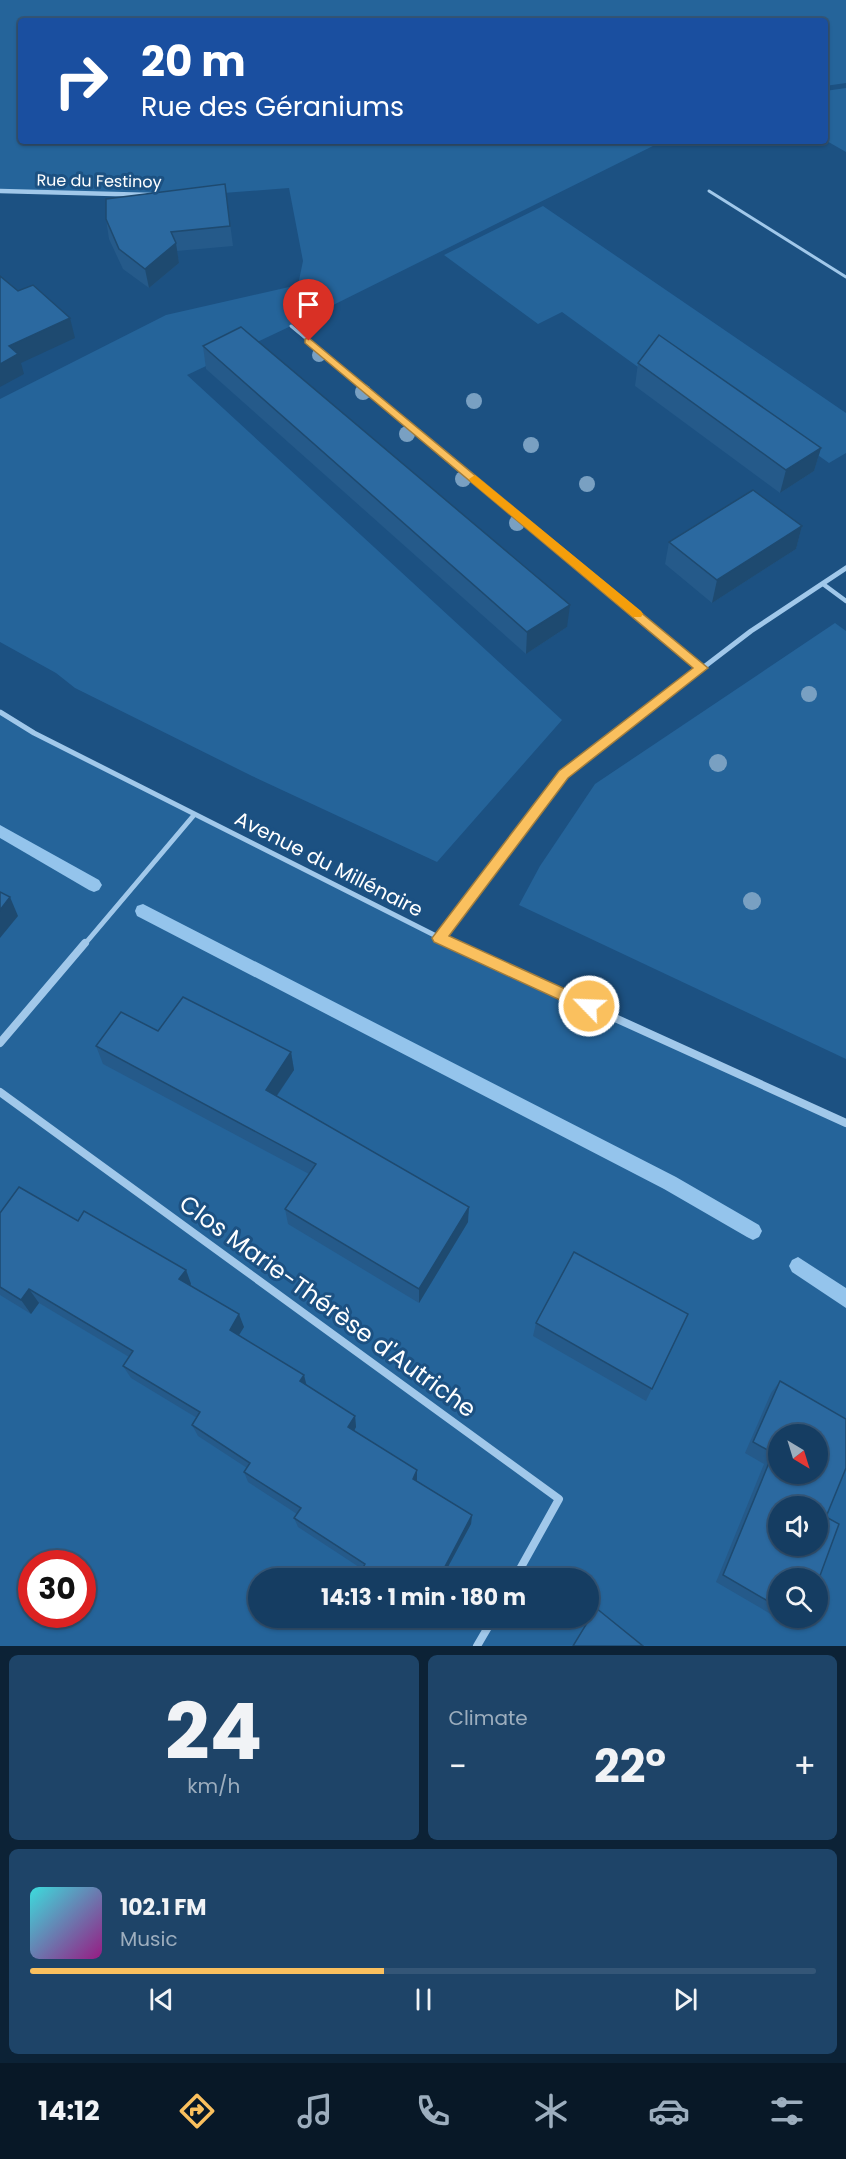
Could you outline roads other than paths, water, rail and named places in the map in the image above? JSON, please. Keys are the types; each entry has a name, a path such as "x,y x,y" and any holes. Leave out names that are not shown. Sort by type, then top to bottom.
{"street":[{"name":"Rue du Festinoy","path":"0,191 162,195"},
{"path":"439,938 564,774 751,631 846,568"},
{"name":"Avenue du Millénaire","path":"0,712 34,733 439,938 846,1123"},
{"path":"0,1043 194,815"},
{"name":"Clos Marie-Thérèse d'Autriche","path":"0,1092 560,1499 521,1568"},
{"path":"477,1646 488,1628"}],"lane":[{"path":"709,191 846,277"},
{"path":"291,326 702,668"},
{"path":"823,584 846,601"}],"waterway":[{"path":"0,831 94,885"},
{"path":"143,911 670,1183 753,1231"},
{"path":"798,1266 846,1299"}]}
